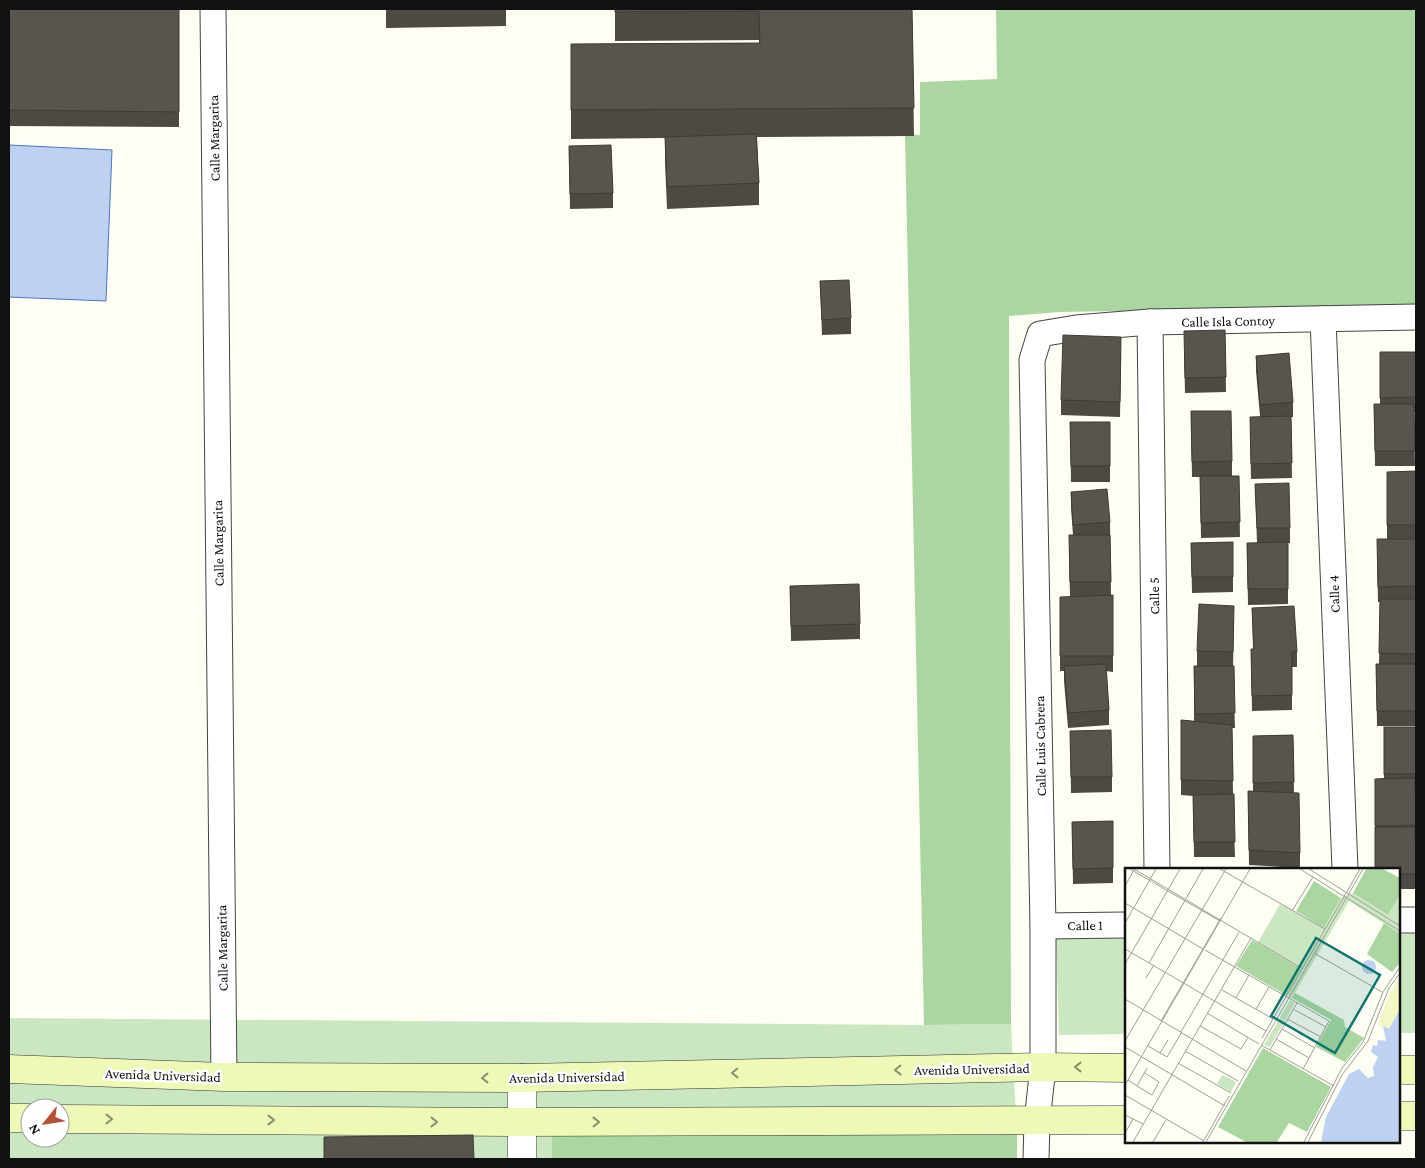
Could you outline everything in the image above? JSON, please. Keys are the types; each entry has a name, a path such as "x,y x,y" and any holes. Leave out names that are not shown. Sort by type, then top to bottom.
{"main road":[{"name":"Avenida Universidad","path":"9,1069 224,1077 522,1078 1043,1067 1125,1068"},
{"path":"1400,1070 1416,1070"},
{"path":"1400,1116 1416,1116"},
{"path":"70,1119 522,1122 1037,1122 1125,1120"}],"street":[{"name":"Calle Margarita","path":"213,9 224,1077"},
{"name":"Calle Isla Contoy","path":"1040,334 1076,328 1150,322 1416,317"},
{"name":"Calle 4","path":"1323,319 1345,868"},
{"name":"Calle 5","path":"1150,322 1157,868"},
{"name":"Calle Luis Cabrera","path":"1036,1159 1037,1122 1043,1067 1043,926 1032,360 1040,334"},
{"path":"1400,920 1416,920"},
{"name":"Calle 1","path":"1043,926 1125,925"},
{"path":"522,1078 522,1159"}],"green space":[{"path":"996,9 1416,9 1416,306 1059,312 1009,316 1011,1024 924,1025 905,135 920,135 920,82 997,79"},
{"path":"1416,933 1416,1033 1400,1033 1400,934"},
{"path":"1125,937 1125,1034 1059,1035 1056,938"},
{"path":"9,1018 924,1025 1011,1024 1017,1132 552,1129 552,1159 9,1159"},
{"path":"552,1129 1017,1132 1017,1159 552,1159"}],"water":[{"path":"9,145 112,150 106,301 9,297"}],"building":[{"path":"9,9 179,9 179,112 9,110"},
{"path":"615,9 912,9 914,108 571,110 571,44 760,43 759,11 615,12"},
{"path":"756,134 759,183 667,187 665,137"},
{"path":"611,145 613,193 570,194 569,146"},
{"path":"849,280 851,318 822,320 820,281"},
{"path":"1225,330 1226,377 1185,378 1184,331"},
{"path":"1063,335 1121,337 1120,402 1061,400"},
{"path":"1380,352 1416,352 1416,397 1380,398"},
{"path":"1289,353 1293,402 1260,405 1256,356"},
{"path":"1374,404 1414,404 1415,451 1375,451"},
{"path":"1191,411 1231,411 1232,461 1192,462"},
{"path":"1291,416 1292,463 1251,464 1250,417"},
{"path":"1070,422 1110,422 1110,466 1071,466"},
{"path":"1416,471 1416,525 1387,525 1387,472"},
{"path":"1200,476 1239,476 1240,522 1201,523"},
{"path":"1289,483 1290,528 1257,528 1255,484"},
{"path":"1107,489 1110,522 1073,525 1071,492"},
{"path":"1069,535 1110,535 1111,582 1070,582"},
{"path":"1377,539 1416,539 1416,586 1378,587"},
{"path":"1233,542 1233,577 1192,577 1191,543"},
{"path":"1288,542 1288,589 1248,589 1247,543"},
{"path":"859,584 860,624 791,626 790,586"},
{"path":"1113,595 1113,656 1060,656 1060,597"},
{"path":"1380,599 1416,599 1416,654 1379,653"},
{"path":"1199,604 1234,606 1233,652 1197,651"},
{"path":"1294,606 1297,652 1292,652 1292,695 1252,696 1251,649 1254,649 1252,608"},
{"path":"1106,664 1109,710 1068,713 1064,666"},
{"path":"1376,664 1416,664 1416,711 1377,711"},
{"path":"1194,666 1234,666 1235,713 1195,714"},
{"path":"1181,720 1232,725 1233,781 1181,780"},
{"path":"1384,727 1416,727 1416,774 1384,774"},
{"path":"1111,730 1112,777 1071,777 1070,731"},
{"path":"1293,735 1294,782 1253,783 1253,736"},
{"path":"1415,778 1416,825 1375,826 1375,779"},
{"path":"1248,791 1299,793 1300,853 1249,850"},
{"path":"1234,794 1235,842 1194,842 1193,795"},
{"path":"1113,821 1113,868 1073,869 1072,822"},
{"path":"1375,827 1415,827 1416,874 1400,874 1400,868 1375,868"},
{"path":"473,1135 474,1159 324,1159 324,1137"}]}
